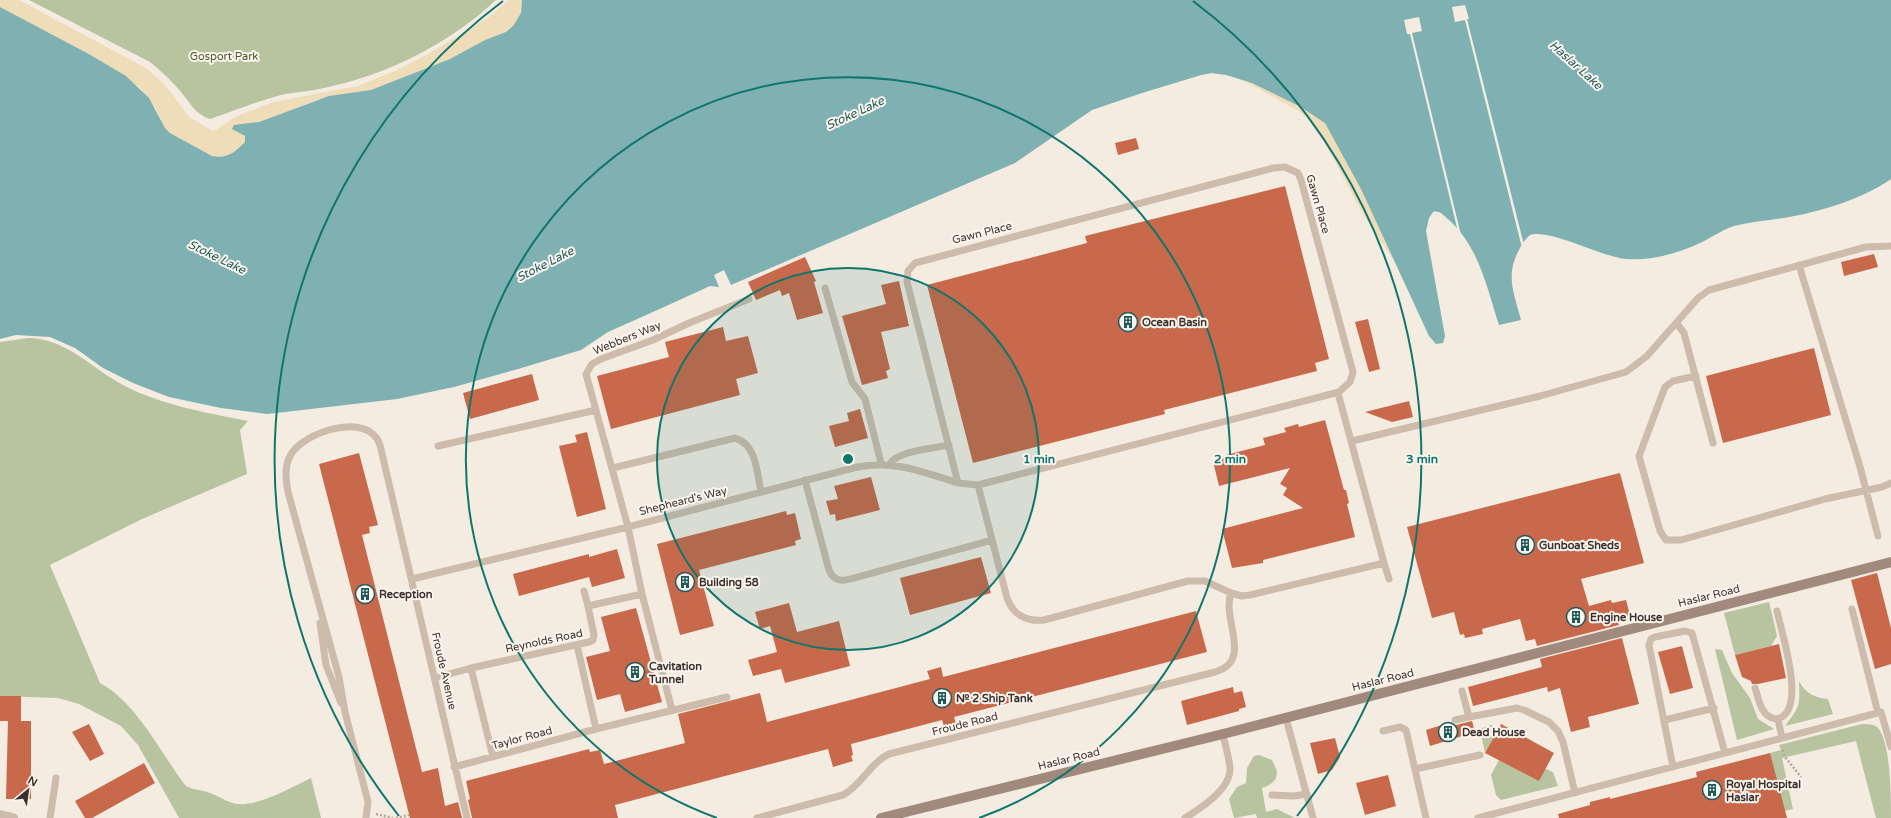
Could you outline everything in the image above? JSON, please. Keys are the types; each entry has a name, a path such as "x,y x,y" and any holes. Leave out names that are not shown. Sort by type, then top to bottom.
{"street":[{"name":"Haslar Road","path":"881,818 1223,734 1891,562"},
{"path":"0,815 13,818"}],"lane":[{"name":"Gawn Place","path":"1278,168 1290,169 1298,173 1300,177 1353,370 1352,380 1346,388 1338,393 978,485 958,483 907,282 908,271 915,263 922,260 1278,168"},
{"path":"1352,441 1540,396 1626,372 1648,356 1698,298 1709,290 1866,247 1891,246"},
{"path":"1799,265 1866,490 1878,536"},
{"path":"825,288 851,380 865,399 881,463"},
{"name":"Webbers Way","path":"672,710 642,594 628,527 613,468 586,374 594,362 653,340 689,323 749,300"},
{"path":"1677,324 1684,333 1713,443"},
{"path":"1696,376 1673,381 1665,387 1639,456 1663,538 1670,541 1680,540 1825,499 1882,487 1891,483"},
{"path":"1338,393 1389,579"},
{"path":"438,446 596,410"},
{"name":"Froude Avenue","path":"367,815 366,796 346,712 326,665 318,603 288,492 286,469 288,458 298,446 315,436 335,429 351,426 362,427 372,432 377,438 412,579 454,767"},
{"path":"613,468 735,438 744,441 751,449 762,492"},
{"path":"890,464 893,459 903,454 949,445"},
{"name":"Shepheard's Way","path":"412,579 628,527 857,467 881,463 890,464 958,483"},
{"path":"805,480 828,570 832,576 840,580 856,578 992,540"},
{"path":"978,485 1010,607 1020,615 1031,620 1044,620 1188,581 1205,581 1231,593 1242,596 1384,562"},
{"path":"584,591 588,606 642,594"},
{"name":"Froude Road","path":"757,818 843,795 854,788 880,760 889,754 1215,672 1228,665 1235,650 1228,608 1231,593"},
{"name":"Reynolds Road","path":"435,678 471,668 589,642 594,638 588,606"},
{"path":"1852,609 1878,713"},
{"path":"1755,688 1764,712 1769,718 1778,719 1783,717 1789,709 1793,686 1777,610"},
{"path":"1673,767 1650,645 1651,639 1655,637 1686,631 1692,633 1714,708 1725,753"},
{"path":"577,645 596,729"},
{"path":"471,668 493,757"},
{"path":"1462,691 1469,717"},
{"name":"Taylor Road","path":"454,767 596,729 727,697"},
{"path":"1455,720 1517,708 1552,724 1560,736 1575,793"},
{"path":"1665,720 1714,708"},
{"path":"1478,818 1882,712 1891,747"},
{"path":"1286,718 1313,818"},
{"path":"1778,719 1782,738"},
{"path":"1383,731 1400,727 1404,728 1426,818"},
{"path":"1185,818 1212,799 1227,778 1230,768 1223,734"},
{"path":"1415,769 1480,755"},
{"path":"454,767 467,818"},
{"path":"50,818 56,778"},
{"path":"1272,795 1294,796 1307,794"}],"path":[{"path":"1782,738 1781,744 1785,757 1801,776"},
{"path":"367,815 395,818 409,815"}],"green space":[{"name":"Gosport Park","path":"29,0 496,0 478,16 438,44 394,66 348,82 319,89 275,96 210,119 197,111 174,84 150,62"},
{"path":"28,338 42,339 55,343 79,356 113,379 139,393 185,408 248,421 240,430 247,474 142,519 50,565 100,683 113,692 137,715 185,785 210,793 232,803 247,804 266,799 311,778 321,818 179,818 138,745 121,726 79,704 58,698 0,696 0,342"},
{"path":"1769,602 1777,636 1771,646 1735,655 1724,613"},
{"path":"1715,649 1722,650 1732,673 1750,698 1758,719 1774,729 1737,740"},
{"path":"1799,681 1807,692 1828,699 1833,714 1785,726 1798,706"},
{"path":"1862,724 1877,727 1882,734 1888,756 1891,818 1876,818 1856,741 1782,758 1793,809 1781,812 1773,783 1770,753 1781,750 1779,745"},
{"path":"1491,725 1495,727 1496,733 1485,753 1480,729"},
{"path":"1259,755 1272,760 1277,771 1273,782 1262,788 1266,812 1277,809 1295,818 1257,818 1256,814 1234,818 1229,799 1237,787 1246,783 1247,768 1254,756"},
{"path":"1499,760 1546,769 1553,772 1558,786 1501,800 1496,795 1491,775"}],"sand":[{"path":"0,0 19,0 146,68 165,85 189,117 211,130 216,130 235,117 273,102 358,86 397,70 428,54 489,17 509,0 522,0 521,13 513,26 506,32 485,40 450,59 371,90 316,100 269,119 251,123 236,132 241,133 245,137 245,142 231,154 218,157 212,156 170,133 165,128 155,107 139,87 87,53 0,7"},
{"path":"1174,55 1320,98 1394,261 1363,214 1324,141 1309,120 1299,111 1241,79 1212,73 1142,93"}],"water":[{"path":"522,0 1891,0 1891,179 1868,193 1829,208 1783,218 1733,226 1702,242 1675,253 1645,259 1626,259 1616,257 1562,239 1539,234 1530,235 1520,248 1512,268 1512,284 1521,320 1499,325 1481,269 1468,243 1444,215 1438,212 1433,212 1429,218 1426,231 1445,336 1443,343 1436,344 1429,336 1361,189 1325,123 1299,106 1252,83 1226,75 1212,73 1142,93 1092,110 1015,163 731,285 724,270 714,275 719,287 710,286 608,332 581,350 454,387 397,399 267,414 221,408 169,397 133,383 103,368 75,348 50,337 16,335 0,339 0,7 87,53 126,76 149,98 165,128 170,133 212,156 218,157 231,154 245,142 245,136 232,129 234,125 259,122 329,96 371,90 450,59 485,40 506,32 513,26 521,13"}],"pier":[{"path":"1465,5 1469,19 1467,19 1524,245 1522,248 1465,20 1455,22 1452,7"},
{"path":"1419,17 1422,31 1412,33 1461,235 1458,232 1410,34 1407,34 1404,20"}],"building":[{"path":"1136,138 1139,149 1118,155 1115,143"},
{"name":"Ocean Basin","path":"1285,186 1329,359 1315,363 1317,371 1164,410 1165,414 973,463 927,285 1087,243 1085,236"},
{"path":"1874,254 1878,267 1844,276 1841,262"},
{"path":"805,257 816,281 814,282 823,313 797,320 789,293 782,296 780,290 756,300 748,282"},
{"path":"899,281 909,326 881,332 890,369 886,371 888,378 862,385 842,316 886,304 881,285"},
{"path":"1368,319 1380,369 1369,372 1355,322"},
{"path":"723,327 726,341 748,336 758,373 736,379 740,395 611,429 597,376 669,357 665,342"},
{"path":"1814,348 1831,415 1723,443 1706,376"},
{"path":"532,374 539,400 470,419 463,393"},
{"path":"1409,401 1413,417 1392,422 1365,412"},
{"path":"860,409 868,438 835,447 829,426 849,421 847,413"},
{"path":"1325,420 1344,490 1346,490 1349,503 1347,504 1355,537 1263,560 1263,563 1232,568 1222,529 1303,508 1283,495 1287,488 1280,484 1290,468 1219,486 1213,461 1227,457 1226,455 1265,445 1263,438 1286,432 1284,428 1298,424 1299,427"},
{"path":"587,432 606,509 577,517 559,446 577,442 575,435"},
{"name":"Reception","path":"359,453 378,525 369,527 370,533 362,535 422,772 438,768 445,806 458,802 462,818 410,818 319,464"},
{"name":"Gunboat Sheds","path":"1620,473 1644,563 1581,579 1589,606 1611,600 1612,603 1626,600 1631,619 1618,622 1619,625 1537,646 1535,639 1526,641 1520,619 1482,629 1483,634 1465,638 1464,634 1460,635 1454,612 1432,618 1407,527"},
{"path":"871,477 880,510 836,521 835,514 830,515 826,501 838,499 834,486"},
{"name":"Building 58","path":"786,511 787,515 795,513 801,539 795,541 796,545 699,570 714,626 680,635 657,544"},
{"path":"617,549 625,578 592,587 589,577 519,596 513,574 589,554 589,557"},
{"path":"981,557 991,593 910,615 900,578"},
{"path":"1877,573 1891,628 1891,664 1875,669 1851,580"},
{"path":"789,603 797,632 839,621 850,666 785,683 781,669 753,676 748,660 777,652 770,626 760,629 755,612"},
{"name":"Cavitation Tunnel","path":"636,608 662,702 625,712 620,694 597,700 586,657 610,651 601,617"},
{"name":"№ 2 Ship Tank","path":"1196,611 1207,652 954,717 957,727 945,730 942,720 851,744 853,755 851,756 853,761 833,767 828,749 615,805 618,818 472,818 466,781 589,749 590,752 600,750 604,764 685,743 678,714 760,693 767,722 930,679 927,671 941,667 943,677"},
{"path":"1622,638 1639,704 1588,717 1590,727 1571,732 1560,688 1548,692 1547,687 1473,706 1468,687 1542,667 1540,659"},
{"path":"1779,644 1786,678 1752,684 1751,681 1742,677 1735,655"},
{"path":"1682,646 1693,688 1670,694 1658,652"},
{"path":"1233,687 1234,693 1242,691 1246,707 1239,709 1239,711 1187,725 1181,701"},
{"path":"0,696 21,696 21,721 31,721 31,799 6,799 8,721 0,721"},
{"name":"Dead House","path":"1472,721 1475,732 1430,746 1426,730 1448,723 1456,725"},
{"path":"89,724 104,754 90,761 72,732"},
{"path":"1501,724 1554,753 1539,781 1485,753"},
{"path":"1335,738 1340,757 1332,770 1318,774 1310,743"},
{"name":"Royal Hospital Haslar","path":"1770,753 1787,818 1559,818 1558,814 1590,805 1590,802 1610,797 1610,799 1697,777 1696,772"},
{"path":"144,763 155,783 92,818 85,818 75,801"},
{"path":"1388,775 1396,806 1365,815 1356,783"}],"place":[{"name":"Ocean Basin","path":"1128,322"},
{"name":"Gunboat Sheds","path":"1525,545"},
{"name":"Building 58","path":"685,582"},
{"name":"Reception","path":"365,594"},
{"name":"Engine House","path":"1576,617"},
{"name":"Cavitation Tunnel","path":"635,672"},
{"name":"№ 2 Ship Tank","path":"942,698"},
{"name":"Dead House","path":"1448,732"},
{"name":"Royal Hospital Haslar","path":"1712,790"}],"water label":[{"name":"Haslar Lake","path":"1576,65"},
{"name":"Stoke Lake","path":"855,113"},
{"name":"Stoke Lake","path":"217,257"},
{"name":"Stoke Lake","path":"545,264"}]}
